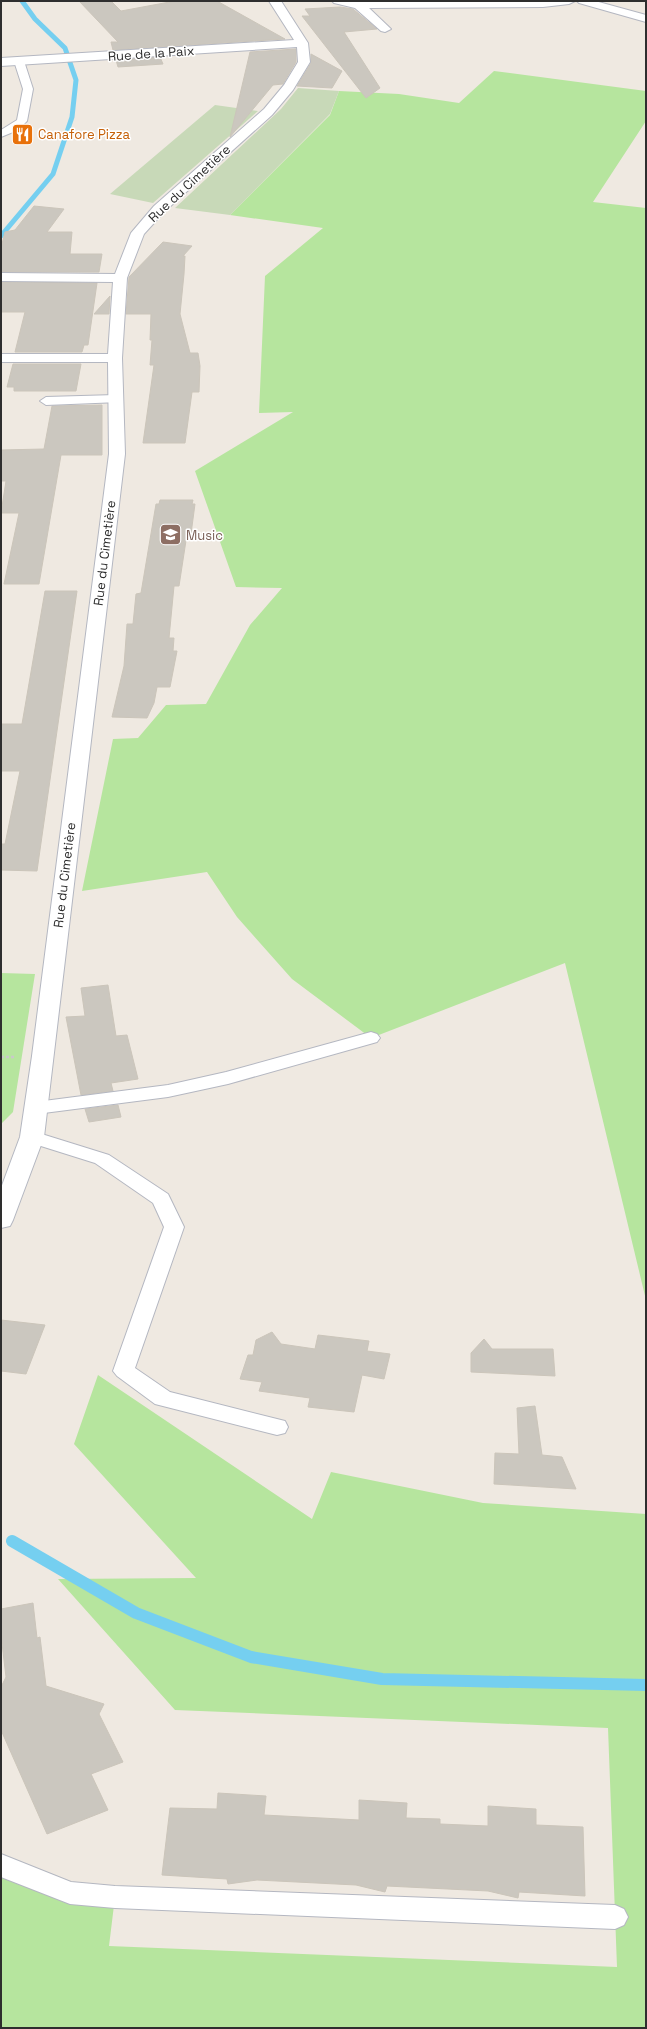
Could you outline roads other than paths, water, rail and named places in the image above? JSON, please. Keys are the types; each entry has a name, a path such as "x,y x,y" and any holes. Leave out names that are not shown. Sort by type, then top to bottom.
{"street":[{"name":"Rue du Cimetière","path":"1,1220 8,1178 32,1137 36,1108 117,454 115,358 120,278 138,233 159,209 268,112 289,87 304,62 302,43 275,1"},
{"path":"338,1 358,5 543,4 569,1"},
{"path":"583,1 646,19"},
{"path":"358,5 385,29"},
{"name":"Rue de la Paix","path":"1,62 302,43"},
{"path":"1,277 120,278"},
{"path":"1,358 115,358"}],"lane":[{"path":"1,134 14,128 22,121 28,88 19,61"},
{"path":"46,401 116,399"},
{"path":"36,1108 168,1091 228,1078 371,1038"},
{"path":"32,1137 102,1159 161,1199 174,1227 124,1371 163,1398 276,1427"},
{"path":"1,1865 70,1893 115,1897 614,1917"}],"waterway":[{"path":"1,236 53,174 72,117 76,80 65,48 35,19 22,1"},
{"path":"12,1541 136,1613 251,1657 382,1679 646,1685"}],"place":[{"name":"Canafore Pizza","path":"22,134"},
{"name":"Music","path":"171,535"}]}
